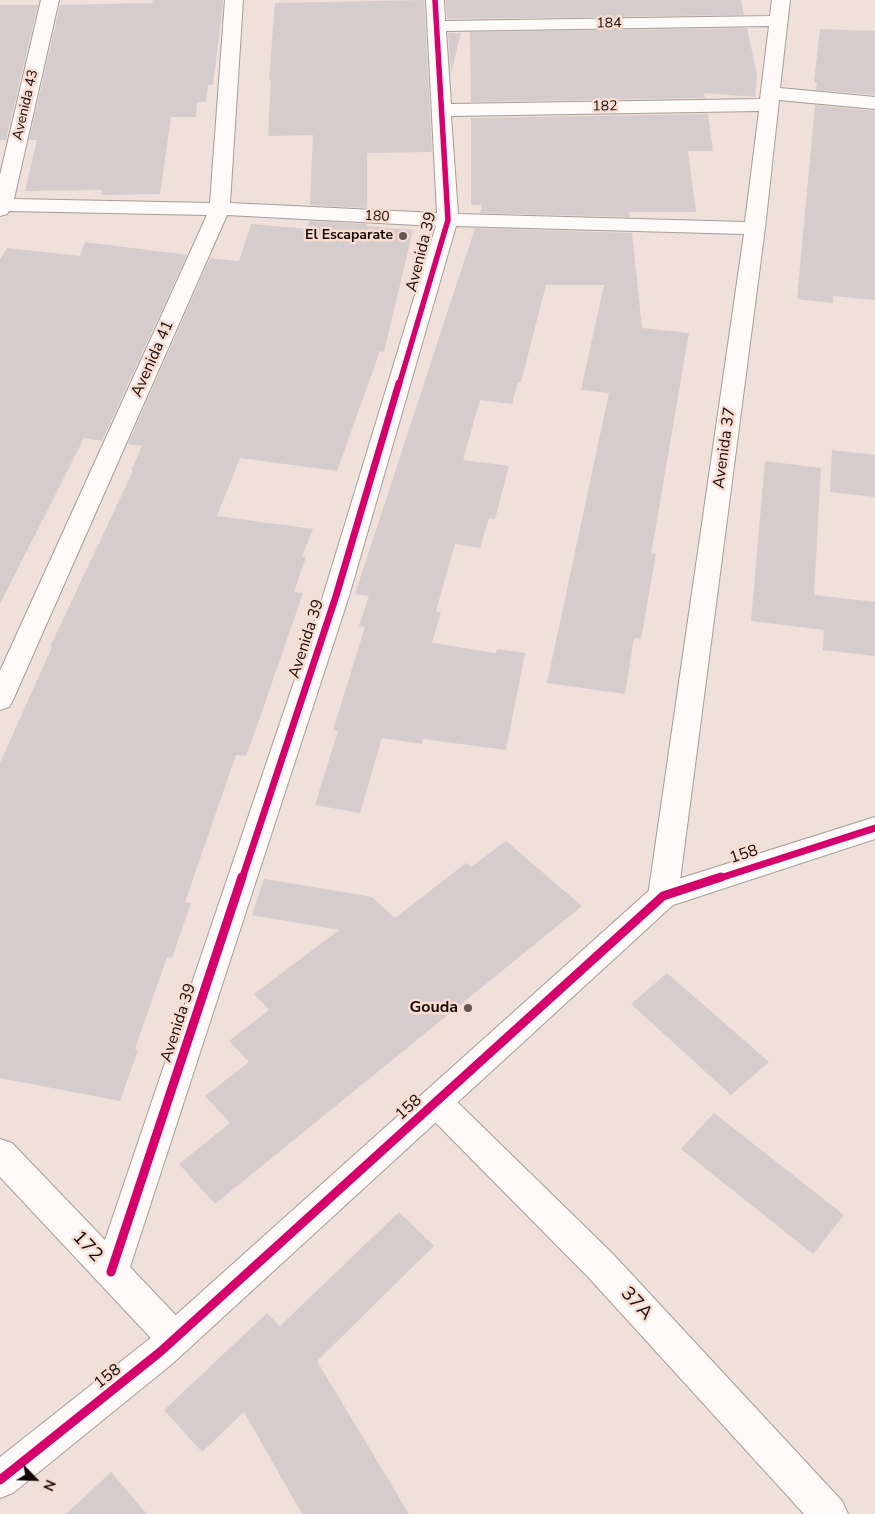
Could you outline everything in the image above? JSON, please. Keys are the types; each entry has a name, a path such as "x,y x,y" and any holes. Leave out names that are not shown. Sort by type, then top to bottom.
{"street":[{"name":"Avenida 43","path":"1,207 50,0"},
{"name":"Avenida 41","path":"0,700 220,209 234,0"},
{"name":"Avenida 39","path":"111,1272 336,596 448,220 436,0"},
{"name":"184","path":"438,26 780,11"},
{"name":"Avenida 37","path":"663,896 755,228 780,11"},
{"name":"182","path":"442,110 769,99 875,103"},
{"name":"180","path":"1,207 220,209 448,220 755,228"},
{"name":"158","path":"0,1480 160,1352 663,896 875,828"},
{"name":"37A","path":"436,1102 602,1266 829,1514"},
{"name":"172","path":"0,1154 174,1338"}],"building":[{"path":"153,0 223,0 213,85 208,85 206,102 197,102 196,117 171,117 160,194 101,195 102,190 25,191 37,140 29,140 60,5 152,3"},
{"path":"424,0 432,152 367,153 367,208 310,205 313,135 268,136 271,80 269,81 275,3"},
{"path":"446,0 741,0 744,15 447,19"},
{"path":"0,5 38,5 6,140 0,140"},
{"path":"747,28 757,75 755,97 704,93 705,98 471,102 470,32"},
{"path":"820,29 875,31 875,95 816,90 817,83 814,82"},
{"path":"448,33 461,33 451,73"},
{"path":"815,105 875,111 875,300 833,296 833,303 797,299"},
{"path":"708,114 713,151 688,151 696,212 629,212 630,217 480,213 482,205 471,205 471,118"},
{"path":"309,221 367,224 367,226 413,230 384,352 380,351 337,471 240,458 217,516 313,529 302,557 306,557 294,592 303,593 258,723 246,756 236,755 185,902 191,903 172,958 167,957 135,1049 138,1050 120,1101 0,1078 0,763 52,647 50,647 133,471 131,471 142,446 128,444 210,258 239,261 251,224 308,229"},
{"path":"475,228 632,233 642,328 689,333 651,554 656,554 641,639 634,638 625,694 547,683 609,393 581,390 604,285 546,285 521,382 518,382 512,404 480,400 463,460 509,466 495,519 489,518 480,548 455,544 436,611 441,612 432,643 496,653 497,649 525,653 506,750 423,739 422,744 382,738 360,813 315,805 338,731 333,730 365,627 359,626 369,596 355,594"},
{"path":"85,242 187,255 102,441 84,438 0,604 0,259 7,248 80,256"},
{"path":"832,450 875,455 875,497 830,492"},
{"path":"765,461 821,468 814,595 875,602 875,656 823,650 824,630 751,621"},
{"path":"506,841 582,906 215,1204 179,1164 230,1123 205,1096 249,1062 229,1041 269,1010 254,994 339,930 252,915 264,879 372,897 395,918 466,863 471,867"},
{"path":"667,973 769,1062 731,1095 631,1004"},
{"path":"714,1113 844,1215 813,1254 681,1149"},
{"path":"399,1212 434,1246 317,1361 409,1514 302,1514 244,1412 202,1452 164,1410 267,1313 280,1326"},
{"path":"111,1472 147,1514 66,1514"}],"cycle path":[{"path":"111,1272 336,596 448,220 435,0"},
{"path":"0,1480 160,1352 663,896 875,828"}],"place":[{"name":"El Escaparate","path":"403,236"},
{"name":"Gouda","path":"468,1008"}]}
